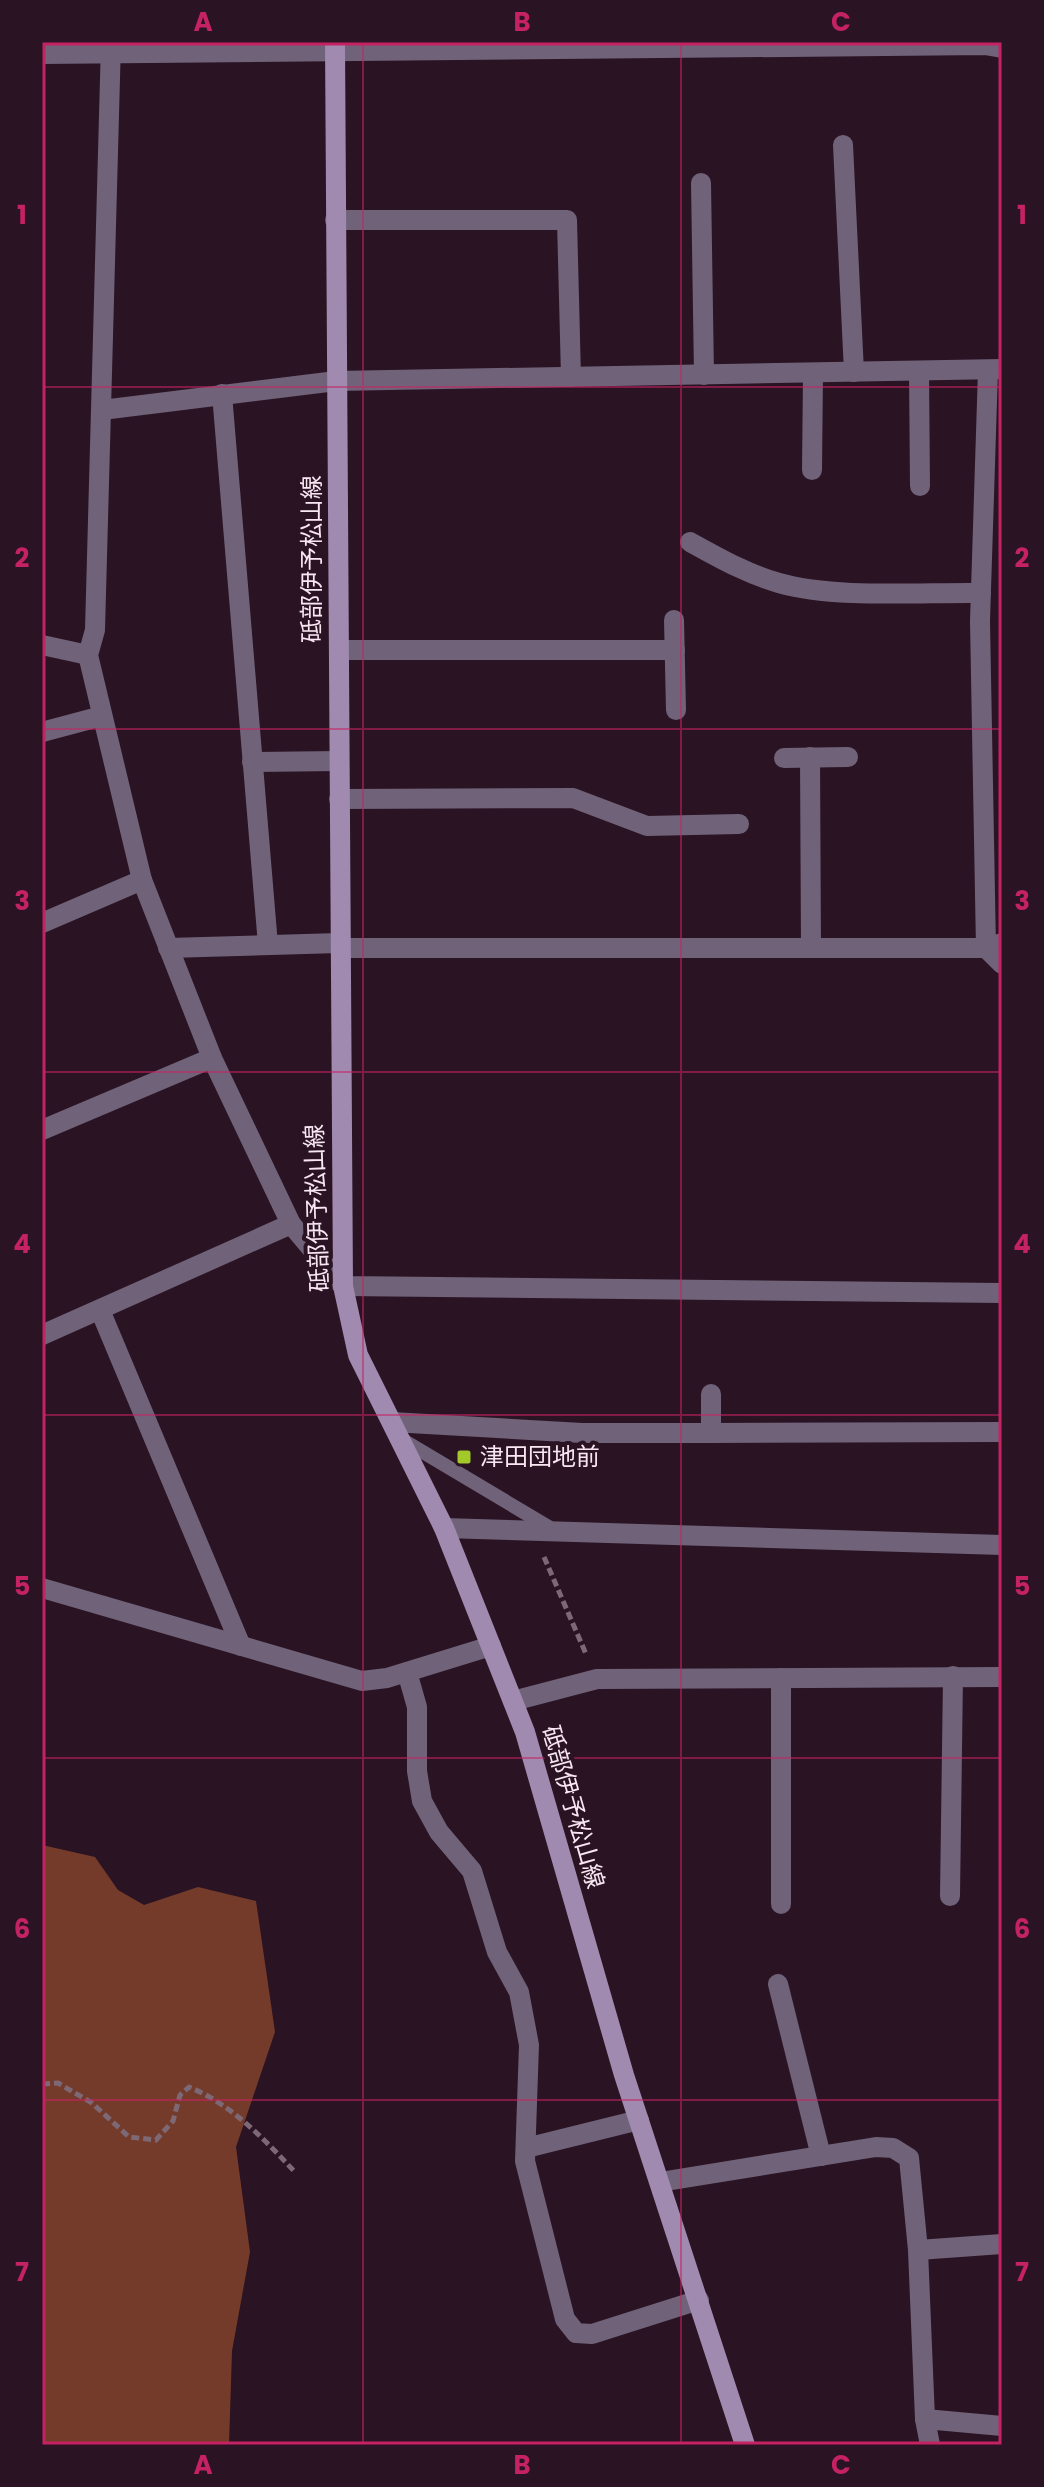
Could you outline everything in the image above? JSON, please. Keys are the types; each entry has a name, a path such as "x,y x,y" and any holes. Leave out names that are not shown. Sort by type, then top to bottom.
{"main road":[{"name":"砥部伊予松山線","path":"335,47 343,1286 358,1355 444,1528 525,1732 639,2120 745,2445"}],"street":[{"path":"42,54 111,47 985,45 1002,48"},
{"path":"111,47 95,630 88,655 142,880 212,1058 291,1224 343,1286 1002,1293"},
{"path":"843,145 854,372"},
{"path":"701,183 704,375"},
{"path":"335,220 567,220 571,377"},
{"path":"102,410 336,381 995,370 981,593 994,946 1002,964"},
{"path":"919,371 920,486"},
{"path":"812,470 813,373"},
{"path":"222,394 268,945"},
{"path":"690,542 736,567 781,584 845,591 981,593"},
{"path":"674,620 676,710"},
{"path":"42,645 88,655"},
{"path":"339,650 675,650"},
{"path":"42,732 102,716"},
{"path":"810,757 811,948"},
{"path":"784,758 848,757"},
{"path":"252,762 339,761"},
{"path":"339,799 573,798 647,826 739,824"},
{"path":"42,923 142,880"},
{"path":"168,948 268,945 994,946"},
{"path":"42,1130 212,1058"},
{"path":"42,1335 291,1224"},
{"path":"100,1310 241,1646"},
{"path":"711,1394 711,1433"},
{"path":"396,1430 568,1433 1002,1432"},
{"path":"444,1528 1002,1545"},
{"path":"42,1588 362,1681 407,1672 491,1646"},
{"path":"407,1672 417,1707 417,1771 422,1801 439,1832 472,1871 497,1952 519,1992 529,2045 526,2148 530,2184 565,2319 576,2333 592,2334 699,2300"},
{"path":"950,1896 953,1676"},
{"path":"513,1701 597,1679 1002,1677"},
{"path":"781,1678 781,1904"},
{"path":"778,1984 821,2156"},
{"path":"526,2148 639,2120"},
{"path":"660,2182 876,2147 893,2148 909,2158 918,2250 925,2419 930,2445"},
{"path":"918,2250 1002,2244"},
{"path":"925,2419 1002,2426"}],"lane":[{"path":"396,1430 556,1531"}],"path":[{"path":"532,1531 597,1679"},
{"path":"42,2084 58,2083 92,2103 129,2137 156,2140 173,2121 180,2095 189,2087 205,2093 257,2133 294,2171"}],"shaded area":[{"path":"42,1845 95,1857 118,1890 144,1905 198,1887 256,1901 275,2032 236,2147 250,2252 232,2351 229,2445 42,2445"}],"place":[{"name":"津田団地前","path":"464,1457"}]}
